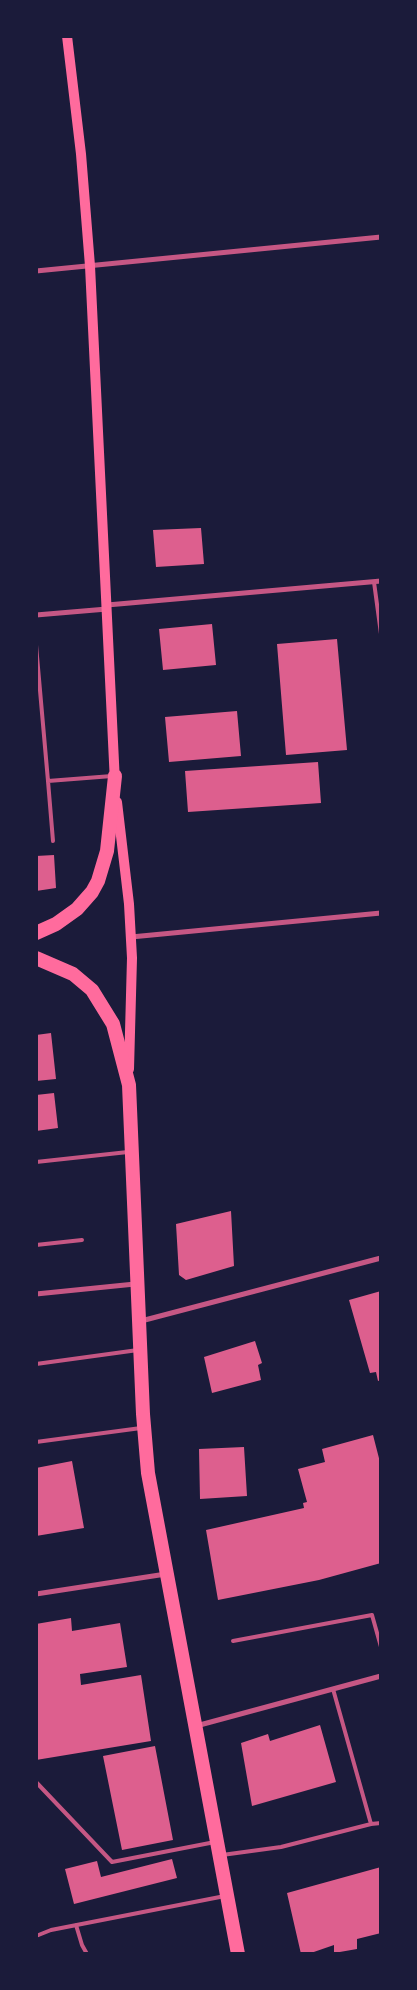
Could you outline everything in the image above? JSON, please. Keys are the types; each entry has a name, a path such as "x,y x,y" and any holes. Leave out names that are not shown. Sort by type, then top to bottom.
{"highway":[{"path":"36,933 56,924 77,908 92,892 98,881 107,851 115,776"},
{"path":"36,958 73,974 92,990 113,1024 129,1085 138,1322 148,1473 238,1954"}],"main road":[{"path":"67,36 81,154 90,266 115,776 129,904 129,1085"}],"street":[{"path":"36,271 381,238"},
{"path":"36,615 381,581"},
{"path":"130,938 381,913"},
{"path":"138,1322 381,1258"},
{"path":"36,1294 137,1284"},
{"path":"36,1594 166,1574"},
{"path":"195,1726 381,1676"}],"lane":[{"path":"374,582 381,634"},
{"path":"36,645 53,841"},
{"path":"48,781 115,776"},
{"path":"36,1162 132,1151"},
{"path":"36,1245 82,1240"},
{"path":"36,1364 140,1350"},
{"path":"36,1442 144,1427"},
{"path":"233,1641 372,1615 381,1647"},
{"path":"333,1689 371,1824"},
{"path":"36,1782 112,1862 218,1849 282,1847 381,1823"},
{"path":"36,1936 76,1925 227,1896"},
{"path":"76,1925 82,1945 88,1954"}],"building":[{"path":"201,528 204,564 156,567 153,530"},
{"path":"212,624 216,665 163,670 159,629"},
{"path":"337,639 347,750 286,755 277,644"},
{"path":"237,711 241,756 169,762 165,717"},
{"path":"318,762 321,803 188,812 185,771"},
{"path":"54,855 56,888 36,891 36,856"},
{"path":"51,1033 56,1079 36,1081 36,1035"},
{"path":"54,1093 58,1128 36,1131 36,1095"},
{"path":"231,1211 234,1266 186,1280 179,1275 176,1224"},
{"path":"381,1291 381,1380 378,1381 376,1372 370,1373 349,1300"},
{"path":"255,1341 262,1363 258,1365 261,1380 212,1393 204,1357"},
{"path":"373,1435 381,1466 381,1563 319,1580 218,1600 206,1530 304,1508 303,1503 307,1502 298,1469 325,1462 322,1449"},
{"path":"244,1447 247,1496 200,1499 199,1449"},
{"path":"72,1461 84,1528 36,1536 36,1468"},
{"path":"71,1618 72,1631 120,1623 127,1667 80,1674 81,1685 141,1675 151,1741 36,1760 36,1624"},
{"path":"320,1725 336,1782 252,1806 241,1743 268,1734 270,1741"},
{"path":"155,1746 173,1840 122,1850 103,1756"},
{"path":"172,1859 177,1878 74,1904 65,1869 97,1861 101,1877"},
{"path":"381,1867 381,1933 357,1939 357,1949 334,1953 334,1945 308,1954 301,1954 287,1893"}]}
